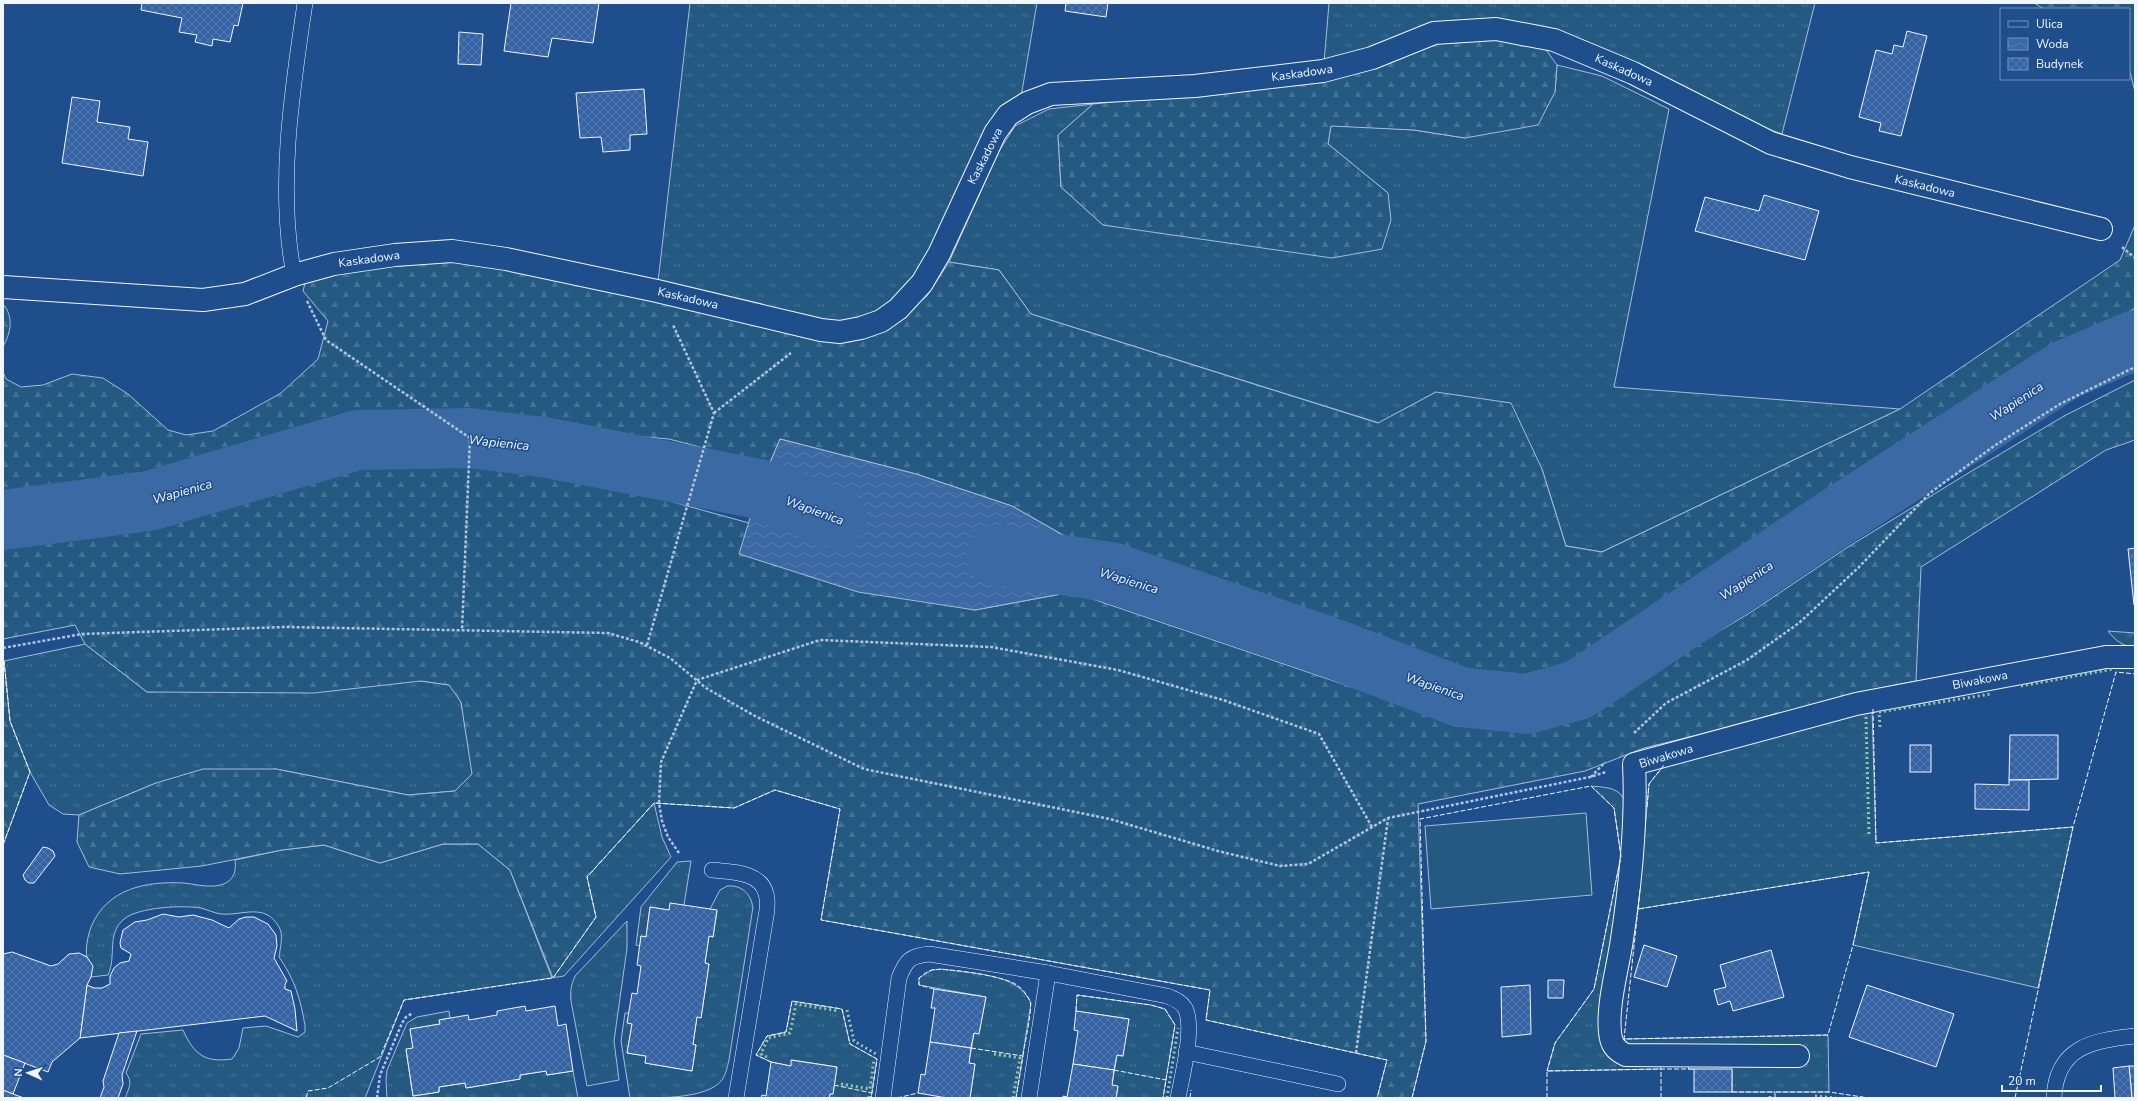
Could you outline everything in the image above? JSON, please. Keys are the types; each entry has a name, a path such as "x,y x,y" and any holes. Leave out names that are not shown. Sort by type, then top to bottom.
{"street":[{"name":"Kaskadowa","path":"3,287 203,300 245,294 294,275 342,262 395,255 452,251 506,259 657,290 821,330 840,332 861,328 881,321 898,308 922,283 939,254 994,133 1008,115 1027,103 1051,94 1195,86 1323,71 1372,58 1434,33 1496,29 1554,40 1633,73 1771,143 1850,167 2101,229"},
{"name":"Biwakowa","path":"1798,1056 1626,1055 1616,1050 1611,1042 1611,1012 1633,856 1636,803 1634,764 1856,704 2106,657 2135,657"}],"lane":[{"path":"294,275 288,224 288,145 294,73 306,3"},
{"path":"712,870 742,874 758,880 766,893 767,910 736,1098"},
{"path":"883,1098 899,978 905,964 916,955 929,954 1048,973 1167,996 1178,1001 1185,1008 1188,1017 1186,1052 1178,1098"},
{"path":"1029,1098 1048,973"},
{"path":"2054,1098 2054,1087 2060,1069 2070,1055 2089,1044 2106,1039 2135,1036"},
{"path":"1186,1052 1338,1084"}],"path":[{"path":"294,275 326,340 470,438 462,630"},
{"path":"657,290 714,413"},
{"path":"646,645 702,460 714,413 821,330"},
{"path":"1630,737 1666,703 1747,660 1799,623 1859,567 1930,494 1994,446 2060,404 2135,367"},
{"path":"3,648 82,634 285,627 608,633 646,645 670,658 706,688 752,714 864,769 1110,819 1218,852 1280,866 1308,864 1388,818 1590,778 1634,764"},
{"path":"679,853 668,837 662,821 659,803 661,762 697,680 820,640 991,647 1118,670 1223,700 1319,734 1372,827"},
{"path":"1590,778 1610,757"},
{"path":"1356,1053 1388,818"},
{"path":"377,1098 380,1075 402,1023 406,1017 413,1013"}],"green space":[{"path":"690,3 1037,3 1021,97 936,244 902,297 854,323 815,320 658,282"},
{"path":"1329,3 1815,3 1782,134 1746,121 1583,44 1393,41 1324,63"},
{"path":"2034,3 2135,3 2135,92 2130,72 2130,8 2042,8"},
{"path":"1496,38 1544,47 1557,65 1555,92 1538,125 1465,138 1414,130 1331,126 1328,144 1388,193 1391,220 1382,249 1332,258 1103,225 1061,187 1058,135 1093,104 1329,78 1433,41"},
{"path":"1557,65 1602,76 1669,109 1614,387 1900,409 1602,552 1566,546 1542,469 1436,392 1379,423 1031,314 999,270 949,262 999,151 1015,126 1049,109 1093,104 1058,135 1061,187 1103,225 1388,193 1328,144 1331,125 1414,130 1465,138 1555,92"},
{"path":"2135,225 2135,308 1926,437 1577,670 1520,684 1457,682 1183,576 1084,547 1012,506 916,474 780,439 769,465 669,439 472,422 356,425 148,479 3,499 3,372 6,379 21,387 43,385 72,374 103,378 128,394 168,430 186,435 213,431 281,393 318,359 328,321 303,291 306,279 337,269 443,260 507,267 816,336 850,342 887,329 927,296 949,262 999,270 1031,314 1378,423 1436,392 1511,403 1542,469 1566,546 1602,552 1900,409 2120,260"},
{"path":"3,304 9,314 10,325 8,336 3,347"},
{"path":"2135,380 2135,440 2106,450 1921,567 1916,681 1857,693 1739,725 1644,748 1585,771 1418,804 1426,1041 1412,1098 1377,1098 1387,1060 1206,1020 1210,990 821,920 840,809 775,790 734,808 654,803 587,877 596,917 553,978 510,870 478,844 443,844 380,863 324,845 282,850 202,866 120,874 89,867 77,842 79,815 156,783 203,769 276,769 408,795 455,791 472,774 461,702 449,685 421,681 314,693 147,692 85,644 75,625 3,639 3,537 155,518 371,456 546,467 749,523 740,554 975,610 1072,592 1431,714 1492,721 1554,717 1601,702 1748,614 1848,547 1970,472 2064,416"},
{"path":"2108,631 2135,633 2135,647 2127,646 2120,642"},
{"path":"85,644 147,692 421,681 450,685 461,702 473,774 455,791 408,795 276,769 156,783 79,815 63,814 49,805 30,772 10,722 4,661"},
{"path":"3,661 10,721 30,772 3,845"},
{"path":"1872,709 1876,843 2073,827 2038,988 1853,945 1869,872 1638,909 1649,784 1665,764"},
{"path":"1591,786 1608,788 1619,793 1622,796 1626,812 1626,838 1619,909 1601,1032 1658,1063 1661,1069 1547,1071 1555,1043 1594,989 1621,856 1614,808"},
{"path":"654,803 662,837 671,857 564,976 552,978 596,917 587,877"},
{"path":"1586,813 1592,895 1431,909 1425,826"},
{"path":"443,844 478,844 510,870 552,978 404,1000 365,1098 125,1098 130,1082 126,1073 141,1034 183,1030 191,1045 201,1055 214,1060 232,1059 239,1048 243,1028 266,1026 298,1037 305,1032 301,1007 293,981 279,957 281,934 279,927 273,919 260,912 221,914 193,907 150,909 131,915 124,919 115,931 113,938 111,968 108,975 91,977 91,968 86,954 91,927 98,914 107,903 118,895 143,886 156,884 184,883 203,886 221,885 232,878 235,870 235,860 282,850 324,845 380,863"},
{"path":"691,861 684,905 669,910 650,907 646,937 641,936 640,946 636,945 641,907 677,862"},
{"path":"727,886 737,887 744,891 750,898 753,907 729,1060 724,1076 715,1087 692,1094 665,1098 630,1098 621,1041 625,1013 629,1013 632,1024 627,1053 646,1056 645,1063 692,1071 696,1045 693,1044 697,1017 701,1018 709,964 705,963 709,936 713,937 717,911 710,909 720,890"},
{"path":"627,921 627,948 614,1041 619,1080 587,1086 571,1001 572,985 575,976"},
{"path":"941,969 992,976 1004,980 1015,985 1024,993 1031,1003 1016,1098 970,1098 975,1064 969,1063 974,1033 979,1033 986,997 919,985 919,978 932,970"},
{"path":"1077,995 1151,1005 1165,1009 1175,1025 1163,1098 1116,1098 1118,1087 1112,1085 1117,1055 1122,1056 1129,1019 1076,1011"},
{"path":"792,1001 842,1009 850,1044 877,1059 871,1098 829,1098 830,1094 833,1094 837,1067 792,1060 791,1066 771,1062 756,1055 767,1036 786,1032"},
{"path":"449,1011 450,1018 439,1020 440,1024 410,1029 413,1048 406,1050 413,1096 439,1092 439,1087 465,1083 466,1088 520,1079 520,1075 546,1071 547,1075 573,1071 578,1098 387,1098 387,1070 407,1023 417,1017"},
{"path":"1828,1035 1829,1092 1732,1092 1732,1070 1688,1069 1691,1060 1627,1044 1624,1039"}],"water":[{"path":"780,439 916,474 1012,506 1084,547 1072,592 975,610 858,592 739,554 759,489"}],"building":[{"path":"142,3 243,3 238,26 234,25 230,42 213,39 212,46 195,42 197,35 179,32 182,18 141,10"},
{"path":"511,3 599,3 593,43 552,38 548,57 504,51"},
{"path":"1066,3 1108,3 1106,17 1065,11"},
{"path":"1907,31 1927,36 1901,136 1879,131 1881,123 1859,117 1876,50 1892,54 1894,45 1903,47"},
{"path":"459,32 483,34 481,65 458,64"},
{"path":"644,89 647,134 630,135 630,150 603,152 601,137 580,138 576,93"},
{"path":"72,97 100,101 97,122 130,127 128,139 148,142 143,176 62,163"},
{"path":"1764,195 1819,211 1805,260 1695,231 1705,197 1759,211"},
{"path":"2135,548 2135,605 2134,605 2128,549"},
{"path":"2010,735 2058,735 2058,779 2009,780"},
{"path":"1910,745 1931,745 1931,772 1910,772"},
{"path":"2009,780 2029,780 2029,810 1975,809 1975,784 2009,785"},
{"path":"43,847 53,851 55,856 34,883 29,883 25,880 23,875"},
{"path":"670,903 717,910 713,937 709,936 705,963 709,964 701,1018 697,1017 693,1044 696,1045 692,1071 645,1063 646,1056 627,1053 632,1024 627,1023 632,993 637,994 641,966 637,965 641,936 646,937 650,907 669,910"},
{"path":"163,914 179,917 193,915 212,920 229,928 239,919 246,917 254,917 268,924 276,935 277,946 274,958 287,981 285,984 285,989 291,991 295,1009 297,1031 265,1016 80,1038 87,985 94,988 102,988 110,984 110,976 114,968 120,963 129,961 131,954 121,948 120,943 123,930 135,922 147,920"},
{"path":"1644,945 1677,956 1667,987 1634,977"},
{"path":"1771,950 1784,997 1733,1011 1730,1001 1718,1005 1714,990 1726,987 1720,965"},
{"path":"12,952 51,966 58,964 69,954 79,953 87,957 93,966 91,977 87,985 80,1038 52,1062 48,1072 3,1055 3,954"},
{"path":"1548,980 1564,980 1563,998 1548,998"},
{"path":"1530,985 1531,1034 1502,1037 1501,987"},
{"path":"1867,985 1954,1014 1936,1067 1849,1037"},
{"path":"934,989 986,997 979,1034 974,1033 971,1048 930,1042 935,1008 931,1008"},
{"path":"525,1006 526,1011 555,1006 558,1026 566,1024 573,1071 547,1075 546,1071 520,1075 520,1079 466,1088 465,1083 439,1087 439,1092 413,1096 406,1049 413,1048 410,1029 440,1024 439,1020 468,1015 469,1020 497,1015 497,1011"},
{"path":"1076,1011 1129,1019 1123,1056 1117,1055 1114,1070 1073,1064 1078,1031 1074,1030"},
{"path":"137,1031 122,1075 123,1084 118,1098 100,1098 104,1087 103,1081 119,1033"},
{"path":"930,1042 971,1048 969,1063 975,1064 970,1098 947,1098 918,1093 921,1074 925,1075"},
{"path":"3,1055 25,1063 13,1094 3,1090"},
{"path":"791,1060 837,1067 833,1094 830,1094 829,1098 761,1098 762,1095 766,1096 771,1062 791,1066"},
{"path":"1073,1064 1114,1070 1112,1085 1118,1086 1116,1098 1063,1098 1063,1096 1067,1097"},
{"path":"2129,1066 2135,1066 2135,1098 2132,1098"},
{"path":"2129,1066 2132,1098 2115,1098 2113,1068"},
{"path":"1694,1069 1732,1069 1732,1092 1694,1092"},
{"path":"3,1090 13,1094 24,1098 3,1098"}],"waterway":[{"name":"Wapienica","path":"996,555 1110,572 1329,647 1460,697 1527,704 1578,690 1837,517 2065,370 2135,340"},
{"name":"Wapienica","path":"3,520 149,501 358,440 470,438 549,448 759,489 837,518"}],"hedge":[{"path":"2021,686 2113,669"},
{"path":"1880,727 1879,712 1991,694"},
{"path":"1866,717 1869,837"},
{"path":"767,1057 761,1054 768,1038 790,1033 796,1004 839,1011"},
{"path":"847,1010 854,1041 876,1054"},
{"path":"1167,1098 1178,1028"},
{"path":"994,1054 1020,1058 1013,1098"},
{"path":"841,1084 870,1089 874,1060"},
{"path":"1815,1096 1836,1098"}],"fence":[{"path":"3,661 10,721 30,772 3,845"},
{"path":"2015,1098 2073,827 2116,672 2135,674"},
{"path":"1873,709 1876,843 2073,827"},
{"path":"1647,807 1649,784 1664,765"},
{"path":"1412,1098 1426,1041 1420,819 1591,786 1614,808 1621,856 1594,989 1555,1043 1547,1071"},
{"path":"306,1098 308,1091 328,1088 380,1057 404,1000 553,978 596,917 587,877 654,803 734,808 775,790 840,809 821,920 1210,990 1206,1020 1387,1060 1377,1098"},
{"path":"1869,872 1853,945 1828,1035 1624,1039 1638,909 1869,872"},
{"path":"1638,909 1640,889"},
{"path":"934,989 919,985 919,978 928,971 938,969 995,977 1014,983 1024,992 1031,1005 1023,1056"},
{"path":"1076,1011 1077,995 1151,1005 1165,1009 1175,1025 1163,1098"},
{"path":"771,1062 756,1055 767,1036 786,1032 792,1001 842,1009 850,1044 877,1059 872,1093"},
{"path":"971,1048 1023,1056 1016,1098"},
{"path":"1547,1098 1547,1071 1661,1069"},
{"path":"1661,1098 1661,1069 1694,1069"},
{"path":"1114,1070 1166,1080"},
{"path":"834,1085 872,1093 871,1098"},
{"path":"1190,1098 1191,1090"},
{"path":"1732,1092 1775,1092"},
{"path":"1775,1098 1775,1092 1829,1092 1869,1098"},
{"path":"897,1098 918,1093"}]}
